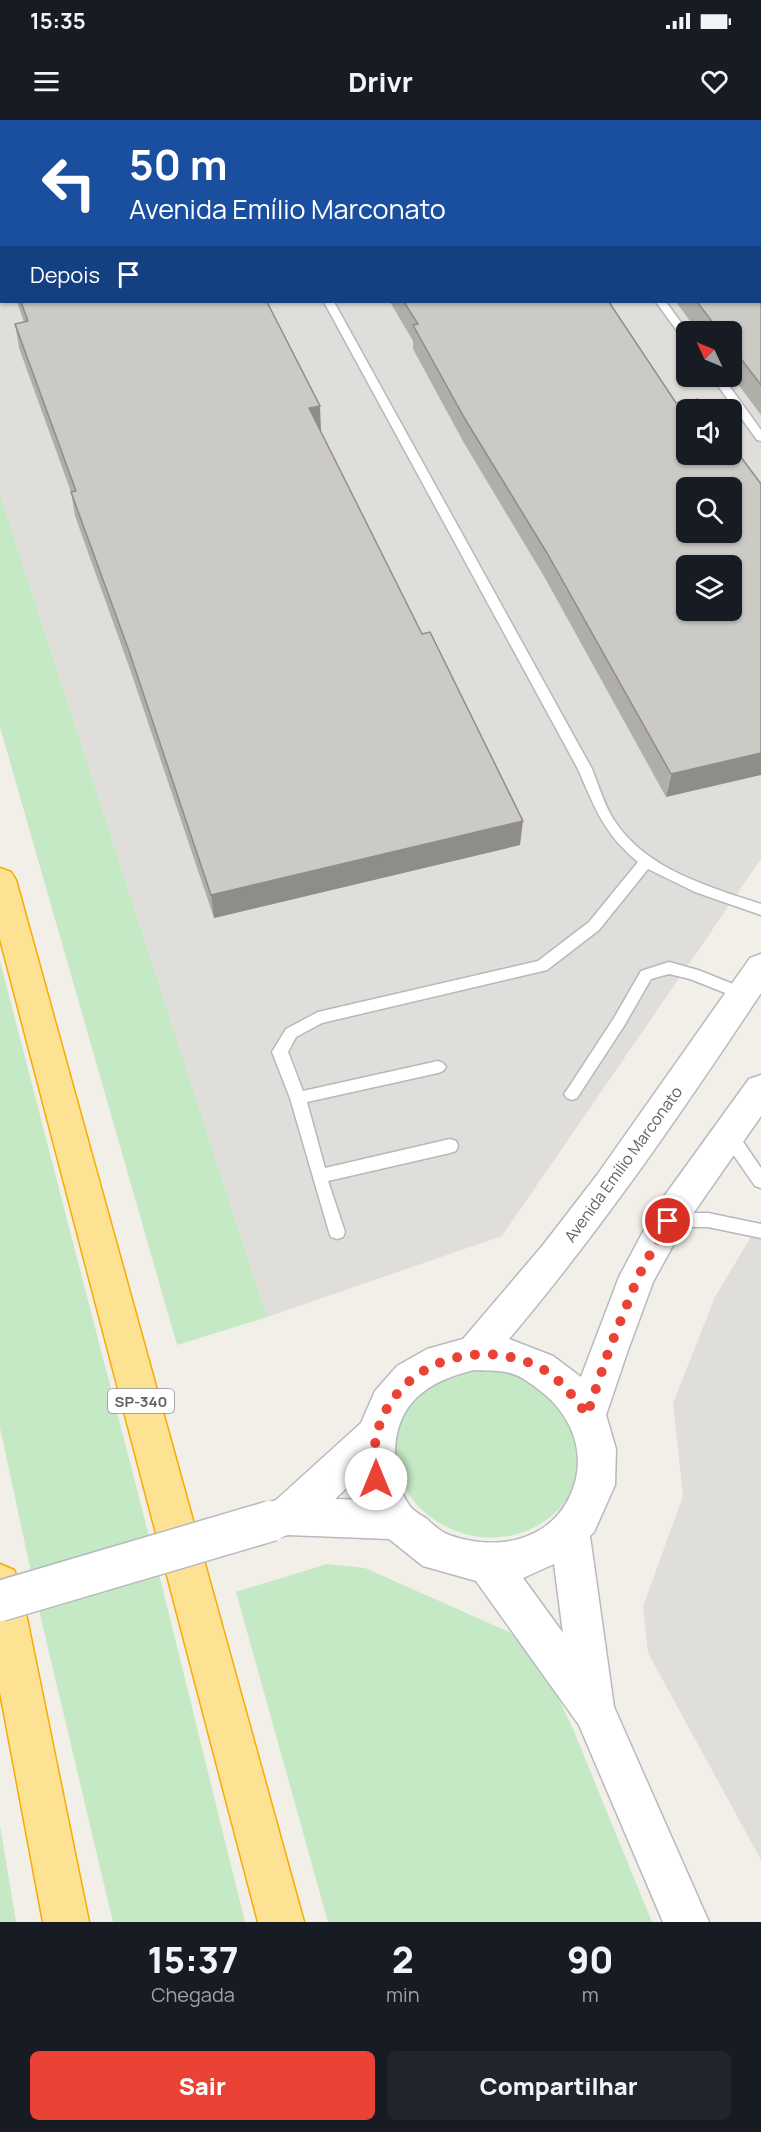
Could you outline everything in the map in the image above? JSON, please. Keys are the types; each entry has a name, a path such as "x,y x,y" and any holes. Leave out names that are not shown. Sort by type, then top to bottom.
{"highway":[{"name":"SP-340","path":"0,880 281,1922"},
{"path":"0,1584 66,1922"}],"main road":[{"name":"Avenida Emílio Marconato","path":"474,1353 555,1256 618,1173 688,1076 752,980"},
{"path":"587,1415 609,1350 638,1277 668,1221 761,1089"},
{"path":"474,1353 508,1355 540,1368 567,1388 587,1415 597,1449 595,1485 580,1518 554,1544 522,1559 488,1564 437,1552 396,1520 376,1479 376,1435 388,1403 410,1378 440,1361 474,1353"},
{"path":"280,1518 376,1435"},
{"path":"0,1600 280,1518 396,1520"},
{"path":"569,1528 594,1710"},
{"path":"488,1564 594,1710 686,1922"}],"lane":[{"path":"330,303 585,769 612,828 633,851 670,875 761,910"},
{"path":"662,303 676,322"},
{"path":"724,387 761,438"},
{"path":"337,1232 297,1098 280,1052 291,1033 318,1018 542,966 594,926 647,861"},
{"path":"572,1094 619,1022 646,975 669,968 693,974 752,980"},
{"path":"297,1098 438,1067"},
{"path":"729,1136 761,1181"},
{"path":"319,1176 450,1146"},
{"path":"668,1221 708,1220 761,1231"}],"shaded area":[{"path":"0,303 761,303 761,859 502,1236 267,1317 0,494"},
{"path":"761,1220 761,1860 648,1653 643,1607 683,1496 673,1403 715,1297"}],"green space":[{"path":"0,494 267,1317 177,1345 0,727"},
{"path":"0,961 162,1586 245,1922 113,1922 42,1623 0,1428"},
{"path":"499,1365 556,1394 579,1441 582,1456 579,1474 572,1491 556,1512 526,1531 494,1538 463,1533 435,1520 412,1499 399,1473 396,1442 407,1410 432,1380 449,1373"},
{"path":"327,1564 365,1568 511,1633 544,1668 573,1729 652,1922 328,1922 236,1592"},
{"path":"0,1826 16,1922 0,1922"}],"building":[{"path":"21,303 268,303 320,406 309,408 422,634 430,632 523,821 211,895 129,651 71,492 76,491 15,324 28,321"},
{"path":"405,303 610,303 676,403 676,465 742,465 742,458 761,484 761,753 671,774 547,553 465,419 413,325 418,324"},
{"path":"698,303 761,303 761,385 742,360 742,321 712,321"}],"route":[{"path":"376,1479 376,1435 388,1403 410,1378 440,1361 474,1353 508,1355 540,1368 567,1388 587,1415 609,1350 638,1277 668,1221"}]}
